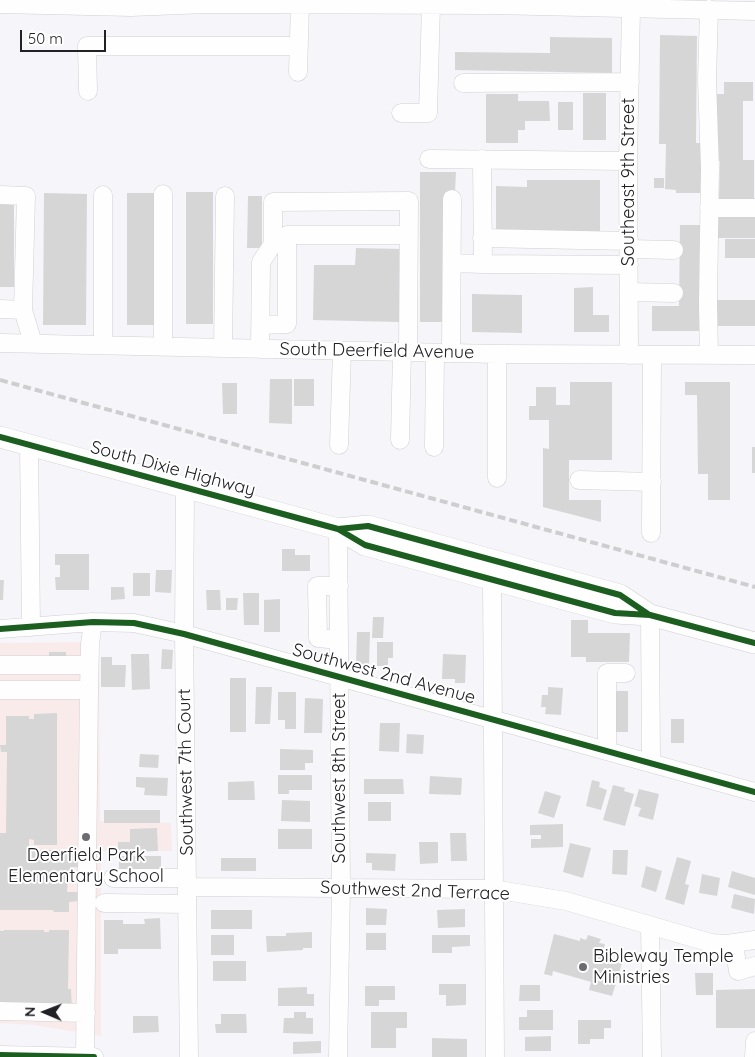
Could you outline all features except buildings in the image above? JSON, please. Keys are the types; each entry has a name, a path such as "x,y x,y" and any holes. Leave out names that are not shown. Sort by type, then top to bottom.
{"main road":[{"name":"South Dixie Highway","path":"0,437 338,529 366,545 615,613 650,615 755,643"},
{"name":"South Dixie Highway","path":"338,529 368,526 377,528 620,595 650,615"}],"street":[{"path":"0,4 206,2 435,3 755,11"},
{"path":"298,72 299,46 310,3"},
{"path":"401,113 428,113 435,3"},
{"name":"Southeast 9th Street","path":"629,355 628,161 631,8"},
{"path":"709,9 707,80 710,168 708,304 710,355"},
{"path":"88,91 87,46 299,46"},
{"path":"464,83 630,82"},
{"path":"429,159 628,161"},
{"path":"482,160 482,264"},
{"path":"163,194 163,346"},
{"path":"0,195 26,196 23,310 33,343"},
{"path":"103,195 103,345"},
{"path":"223,348 225,196"},
{"path":"434,447 452,264 452,199"},
{"path":"261,325 287,324 280,239 272,202 409,201 405,352 400,440"},
{"path":"709,208 755,208"},
{"path":"260,349 261,262 280,239 409,235"},
{"path":"482,238 629,252"},
{"path":"452,264 482,264 674,250"},
{"path":"629,292 674,293"},
{"path":"0,310 23,310"},
{"name":"South Deerfield Avenue","path":"0,343 497,354 755,355"},
{"path":"339,444 342,350"},
{"path":"497,354 497,478"},
{"path":"651,534 652,355"},
{"path":"29,445 31,627"},
{"path":"579,480 652,482"},
{"name":"Southwest 7th Court","path":"185,487 184,634 189,1057"},
{"name":"Southwest 8th Street","path":"338,529 340,677 338,1057"},
{"path":"492,579 495,1057"},
{"path":"650,615 651,763"},
{"path":"0,1055 90,1056 86,1013 89,665 92,622"},
{"name":"Southwest 2nd Avenue","path":"0,629 92,622 134,623 184,634 755,792"},
{"path":"0,664 89,665"},
{"path":"607,751 607,673 626,673"},
{"path":"0,690 89,690"},
{"path":"113,878 187,890"},
{"name":"Southwest 2nd Terrace","path":"187,890 493,889 566,901 711,943 734,944 755,940"},
{"path":"104,902 187,890"},
{"path":"650,926 652,1057"},
{"path":"734,944 738,971 755,966"},
{"path":"0,1011 86,1013"},
{"path":"754,1057 755,1040"}],"shaded area":[{"name":"Deerfield Park Elementary School","path":"99,642 100,821 171,823 172,851 101,851 101,1036 34,1025 0,1023 0,643"}],"railway":[{"path":"0,380 755,587"}],"cycle path":[{"path":"0,437 338,529 365,545 615,613 650,615 755,643"},
{"path":"338,529 368,526 620,595 648,614"},
{"path":"0,629 93,622 134,623 184,634 755,792"},
{"path":"0,1055 94,1057"}],"place":[{"name":"Deerfield Park Elementary School","path":"86,837"},
{"name":"Bibleway Temple Ministries","path":"583,967"}]}
